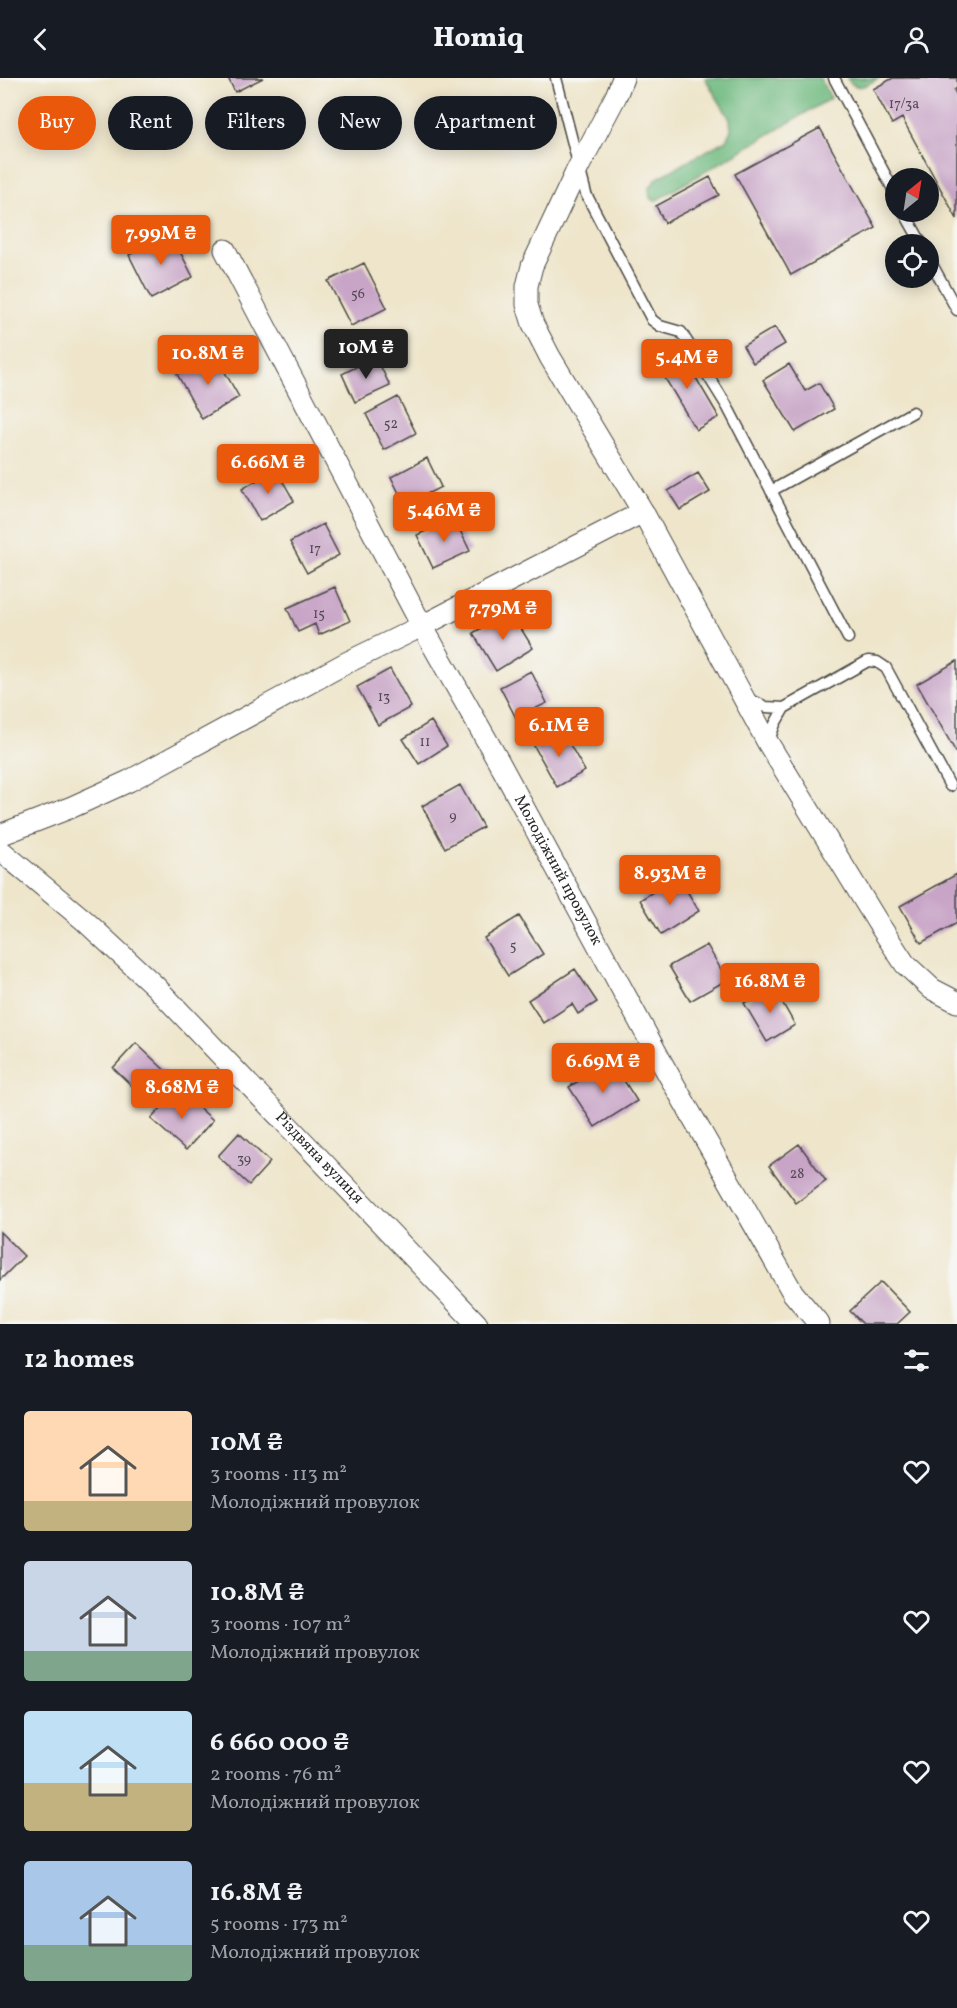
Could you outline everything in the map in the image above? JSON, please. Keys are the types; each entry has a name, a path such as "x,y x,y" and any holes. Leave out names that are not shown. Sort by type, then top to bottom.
{"street":[{"path":"622,78 616,96 578,168 532,266 527,286 527,305 533,324 550,357 643,512 768,743 878,923 905,964 932,988 957,1002"},
{"name":"Молодіжний провулок","path":"225,250 422,626 500,762 663,1065 793,1293 819,1324"},
{"path":"0,835 129,782 344,664 643,512"},
{"name":"Різдвяна вулиця","path":"0,850 85,921 155,986 477,1324"}],"lane":[{"path":"556,78 586,194 652,320 660,326 681,332 727,406 848,638"},
{"path":"834,78 885,174"},
{"path":"939,277 957,310"},
{"path":"771,491 913,412"},
{"path":"768,743 784,708 868,661 877,662 886,668 950,786"},
{"path":"742,695 766,707 784,708"}],"green space":[{"path":"705,78 820,78 831,98 655,201 650,198 649,189 656,179 726,140 731,130 730,119"},
{"path":"847,78 879,78 866,85 858,86 850,83"}],"building":[{"path":"228,78 263,78 235,92"},
{"path":"893,78 957,78 957,88 954,90 957,96 957,219 939,186 939,168 929,168 902,118 892,124 873,89"},
{"path":"820,128 876,228 791,275 735,174"},
{"path":"710,177 719,195 665,223 656,206"},
{"path":"171,234 193,277 151,299 129,255"},
{"path":"364,263 387,308 351,326 328,281"},
{"path":"775,327 785,344 753,363 743,346"},
{"path":"679,349 719,417 696,430 656,363"},
{"path":"214,353 239,397 202,419 177,374"},
{"path":"376,357 390,386 355,402 342,374"},
{"path":"789,364 805,391 819,383 834,409 795,432 763,380"},
{"path":"398,397 416,433 384,450 366,414"},
{"path":"427,458 441,487 405,505 391,477"},
{"path":"276,469 294,501 260,521 242,489"},
{"path":"698,473 710,492 680,510 668,491"},
{"path":"454,518 470,551 433,568 417,535"},
{"path":"323,524 339,555 307,573 290,542"},
{"path":"335,587 350,621 319,635 315,624 298,632 287,608"},
{"path":"510,611 533,648 496,671 473,633"},
{"path":"957,661 957,754 917,684"},
{"path":"390,669 411,707 378,725 357,687"},
{"path":"531,671 547,703 516,718 500,687"},
{"path":"431,721 447,746 419,764 403,739"},
{"path":"561,729 585,771 557,787 533,744"},
{"path":"460,785 483,827 445,848 422,806"},
{"path":"957,874 957,923 921,943 900,906"},
{"path":"678,876 699,911 661,935 640,900"},
{"path":"519,916 543,954 508,976 484,938"},
{"path":"707,945 727,980 690,1001 669,966"},
{"path":"575,969 597,1002 578,1014 572,1004 543,1023 528,1000"},
{"path":"773,986 795,1025 767,1042 744,1003"},
{"path":"136,1043 173,1078 149,1102 113,1068"},
{"path":"611,1060 637,1101 595,1127 569,1087"},
{"path":"178,1089 213,1120 186,1150 151,1119"},
{"path":"239,1133 270,1162 249,1185 218,1156"},
{"path":"799,1144 826,1181 796,1203 769,1166"},
{"path":"0,1232 24,1256 0,1280"},
{"path":"881,1282 910,1312 897,1324 863,1324 850,1311"}]}
